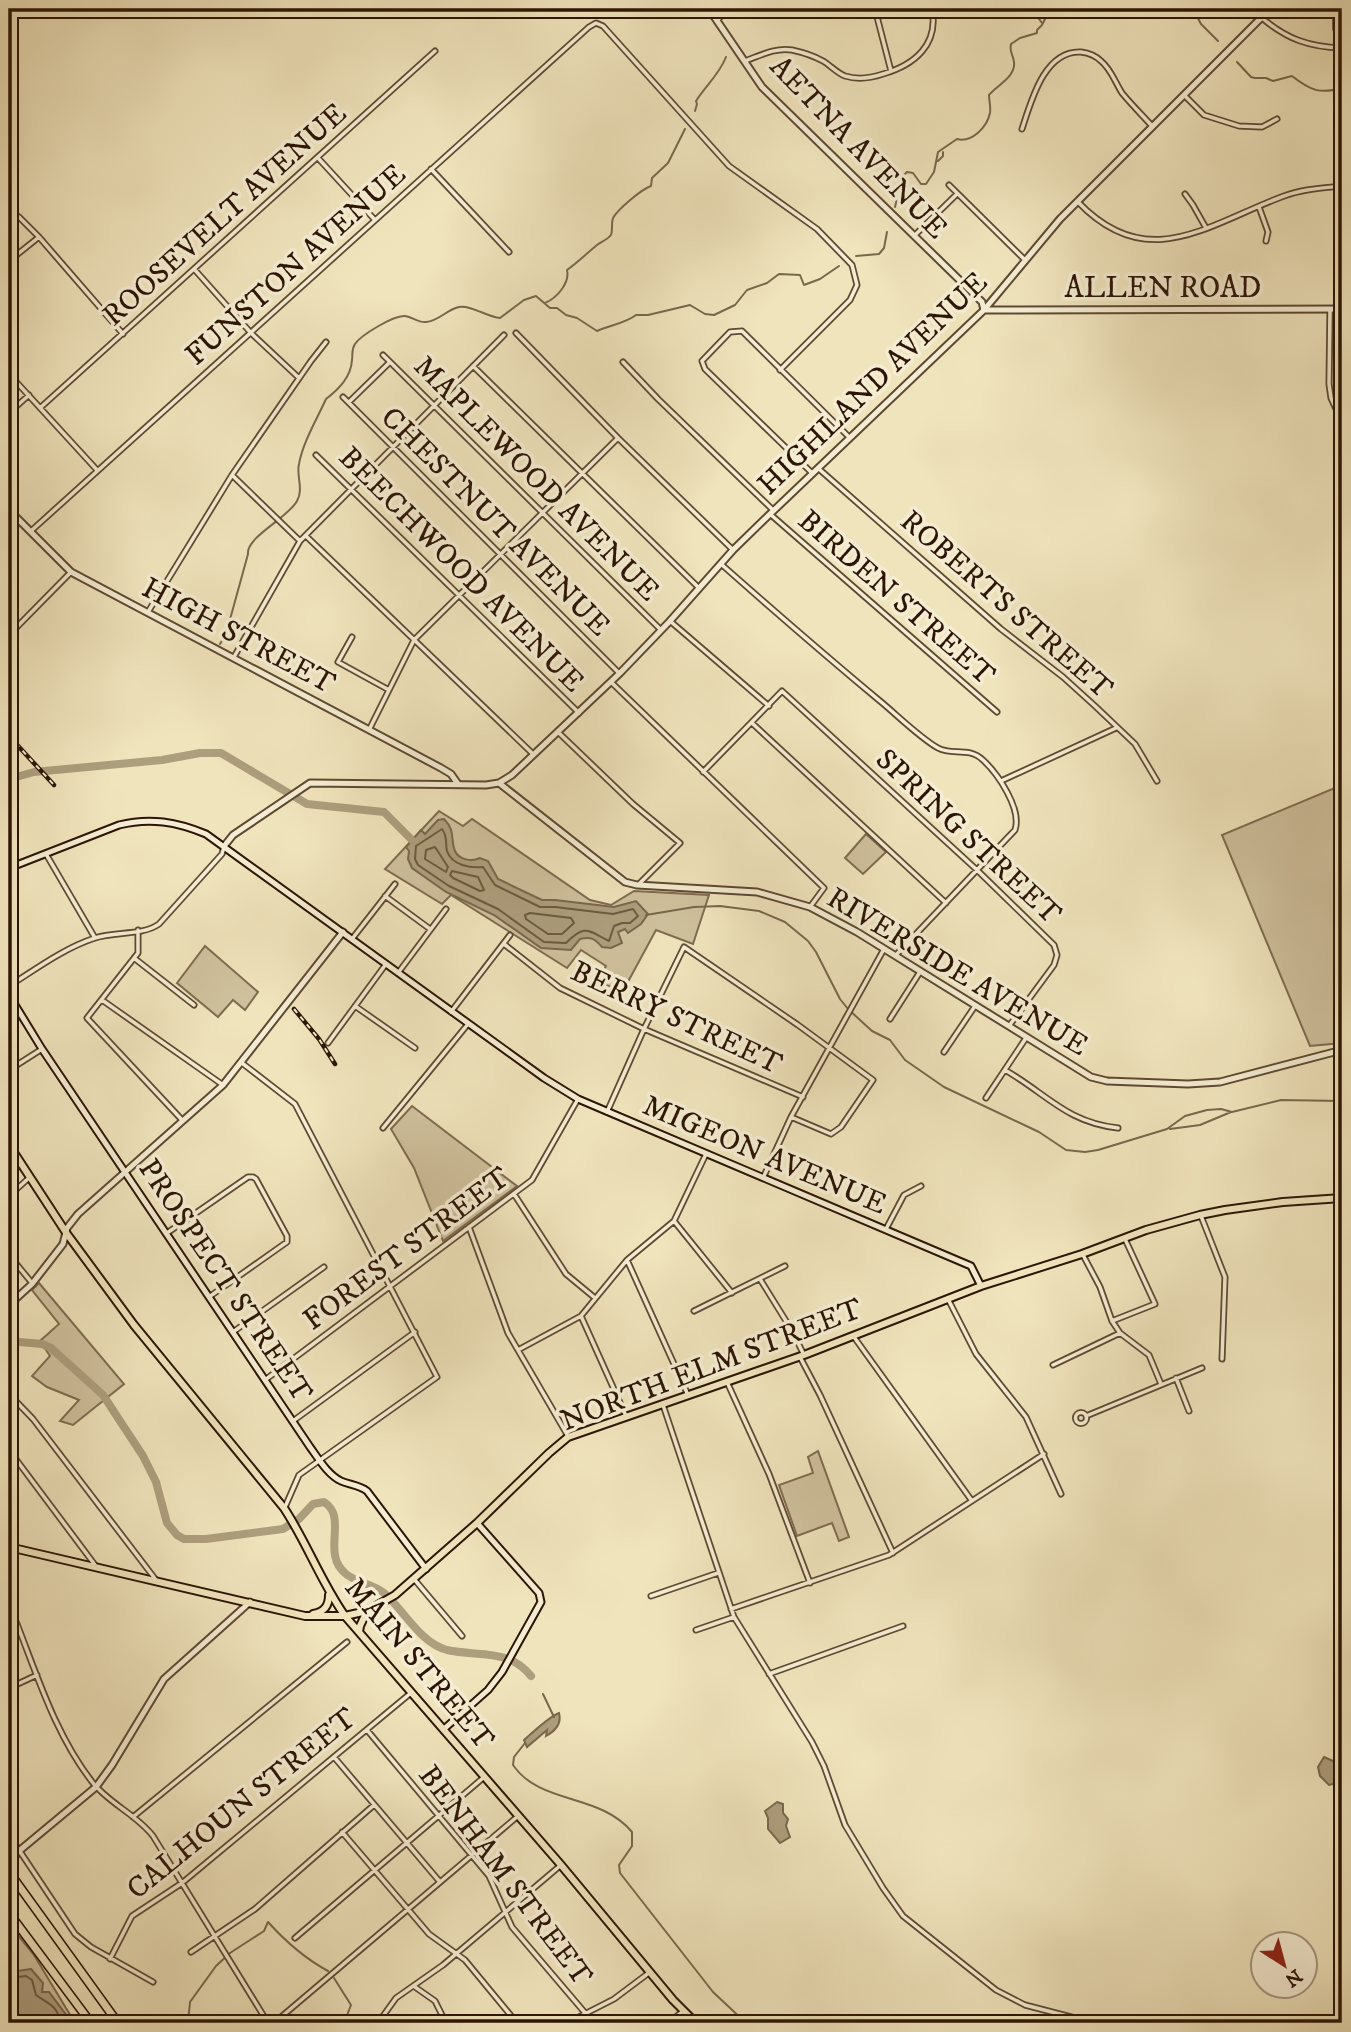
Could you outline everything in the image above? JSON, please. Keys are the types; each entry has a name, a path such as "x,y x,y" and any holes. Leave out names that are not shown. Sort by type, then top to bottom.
{"highway":[{"path":"9,1872 118,2023"},
{"path":"9,1913 91,2023"}],"main road":[{"name":"MAIN STREET","path":"9,1145 67,1234 136,1327 284,1508 328,1593 345,1616 696,2023"},
{"path":"981,1286 1200,1214 1283,1202 1342,1198"},
{"name":"NORTH ELM STREET","path":"9,1546 305,1616 345,1616 367,1611 395,1595 426,1569 568,1437 802,1356 981,1286"},
{"path":"305,1616 324,1609 329,1601 328,1593"},
{"path":"359,1632 367,1611"}],"street":[{"name":"AETNA AVENUE","path":"709,9 762,87 982,302 984,310"},
{"path":"719,20 726,9"},
{"path":"875,9 892,72"},
{"path":"745,61 790,49 820,59 845,76 867,79 892,72 914,61 930,42 934,18 932,9"},
{"name":"HIGHLAND AVENUE","path":"499,783 512,775 559,733 670,621 733,550 984,310 1060,219 1270,9"},
{"path":"1262,18 1289,38 1302,43 1317,47 1342,48"},
{"name":"FUNSTON AVENUE","path":"31,532 596,23 603,26 729,166 817,229 852,265 857,285 850,300 780,370"},
{"name":"ROOSEVELT AVENUE","path":"40,408 435,51"},
{"path":"1022,129 1029,107 1048,68 1059,57 1077,52 1100,59 1123,94 1152,126"},
{"path":"1184,95 1204,115 1239,126 1262,127 1277,119"},
{"path":"1342,129 1337,162 1342,214"},
{"path":"318,158 375,220"},
{"path":"431,169 509,252"},
{"path":"949,185 1026,261"},
{"path":"1078,201 1090,214 1113,230 1161,241 1179,239 1286,195 1341,186"},
{"path":"913,236 957,193"},
{"path":"1185,194 1206,229"},
{"path":"1259,207 1268,232 1266,241"},
{"path":"9,211 39,237 123,334"},
{"path":"9,261 39,237"},
{"path":"195,270 251,333 299,377"},
{"name":"ALLEN ROAD","path":"984,310 1342,309"},
{"path":"1330,310 1329,384 1331,398 1342,422"},
{"path":"813,474 705,369 702,361 730,332 742,331 850,438"},
{"path":"516,332 618,438 733,550"},
{"path":"234,657 300,541 504,335"},
{"path":"147,612 232,475 326,342"},
{"name":"MAPLEWOOD AVENUE","path":"383,355 661,630"},
{"path":"349,403 390,362"},
{"name":"BIRDEN STREET","path":"623,362 772,512 998,712"},
{"path":"473,366 700,589"},
{"path":"9,374 98,471"},
{"path":"9,413 29,395"},
{"name":"CHESTNUT AVENUE","path":"343,397 620,673"},
{"path":"369,730 414,640 618,438"},
{"name":"BEECHWOOD AVENUE","path":"316,455 579,713"},
{"name":"ROBERTS STREET","path":"818,469 1001,629 1063,677 1135,744 1157,781"},
{"path":"232,475 300,541"},
{"name":"HIGH STREET","path":"9,510 71,572 441,768 451,774 458,784"},
{"path":"306,536 534,755"},
{"path":"721,564 822,654 939,749 957,750 979,757 1001,781 1018,821 1010,836 894,956"},
{"path":"9,635 71,572"},
{"path":"670,621 769,706 703,772"},
{"path":"352,637 338,662 389,690"},
{"path":"611,682 824,888 810,907"},
{"name":"SPRING STREET","path":"769,706 782,691 977,870 1054,945 1057,955 1054,965 1008,1027"},
{"path":"752,723 946,903"},
{"path":"1001,781 1117,728"},
{"path":"559,733 633,804 680,843 637,885"},
{"path":"9,986 63,952 95,938 150,929 159,924 222,854 233,835 310,783 499,783"},
{"name":"RIVERSIDE AVENUE","path":"499,783 625,882 757,892 810,907 833,918 1091,1077 1188,1084 1220,1082 1342,1050"},
{"name":"MIGEON AVENUE","path":"9,868 119,825 144,820 173,823 194,829 225,845 451,1012 578,1099 971,1266 981,1286"},
{"path":"46,854 95,938"},
{"path":"352,939 396,884"},
{"path":"386,896 430,929"},
{"path":"398,972 446,909"},
{"path":"138,930 139,949 134,958 87,1018 183,1121"},
{"path":"9,1305 32,1284 63,1244 73,1220 223,1085 343,932"},
{"path":"451,1012 510,935"},
{"name":"BERRY STREET","path":"504,944 560,988 644,1029 803,1097"},
{"path":"607,1112 684,947 873,1080 841,1127 831,1134 791,1117"},
{"path":"763,1178 791,1117 884,949"},
{"path":"134,958 194,1005"},
{"path":"328,1043 386,964"},
{"path":"890,1019 920,972"},
{"name":"PROSPECT STREET","path":"9,995 42,1049 320,1461 341,1481 360,1485 367,1491 426,1569"},
{"path":"102,1000 223,1085"},
{"path":"355,1006 415,1048"},
{"path":"944,1052 975,1006"},
{"path":"383,1128 468,1024"},
{"path":"986,1098 1026,1038"},
{"path":"9,1070 42,1049"},
{"path":"242,1063 295,1104 437,1377 299,1475 284,1508"},
{"path":"1005,1070 1034,1088 1055,1106 1081,1120 1118,1128"},
{"name":"FOREST STREET","path":"265,1380 532,1180 578,1099"},
{"path":"518,1350 581,1316 627,1260 674,1222 706,1154"},
{"path":"9,1196 30,1177"},
{"path":"167,1233 248,1177 253,1177 288,1242 209,1297"},
{"path":"886,1229 904,1195 921,1186"},
{"path":"514,1194 566,1274 595,1298"},
{"path":"1200,1214 1226,1277 1222,1359"},
{"path":"674,1222 732,1293"},
{"path":"469,1227 508,1332 568,1437"},
{"path":"1112,1321 1155,1304 1125,1239"},
{"path":"1082,1254 1100,1287 1112,1321 1120,1333 1149,1355 1161,1384"},
{"path":"9,1255 32,1284"},
{"path":"627,1260 688,1396"},
{"path":"694,1311 785,1266"},
{"path":"233,1332 324,1267"},
{"path":"760,1279 791,1328 893,1553"},
{"path":"948,1299 976,1354 1020,1408 1061,1494"},
{"path":"581,1316 627,1417"},
{"path":"293,1421 415,1332"},
{"path":"1053,1365 1120,1333"},
{"path":"853,1335 973,1502"},
{"path":"1086,1416 1202,1368"},
{"path":"1175,1378 1189,1412"},
{"path":"727,1382 769,1474 810,1583"},
{"path":"9,1394 33,1419 156,1580"},
{"path":"663,1405 734,1617 812,1742 824,1766 845,1825 903,1916 996,1990 1025,2005 1085,2023"},
{"path":"9,1450 95,1565"},
{"path":"731,1609 893,1553 1044,1454"},
{"path":"444,1729 488,1690 538,1611 541,1599 477,1523"},
{"path":"651,1596 719,1573"},
{"path":"414,1579 462,1636"},
{"path":"9,1863 19,1851 96,1787 164,1679 250,1602"},
{"path":"9,1604 73,1756 96,1787 133,1816 153,1836 268,2023"},
{"path":"696,1630 734,1617"},
{"path":"9,1621 15,1619"},
{"path":"769,1674 903,1626"},
{"path":"133,1816 347,1642"},
{"path":"9,1688 37,1675"},
{"name":"CALHOUN STREET","path":"110,1959 132,1916 182,1883 412,1692"},
{"name":"BENHAM STREET","path":"367,1730 472,1855 495,1886 512,1927 586,2014"},
{"path":"334,1757 440,1882"},
{"path":"295,1938 485,1777"},
{"path":"191,1952 255,1909 374,1805"},
{"path":"274,2023 518,1816"},
{"path":"342,1832 429,1934 465,1960 517,2023"},
{"path":"9,1835 75,1934 110,1959 153,1982"},
{"path":"381,2023 391,2003 415,1987 561,1865"},
{"path":"567,2023 614,1999 650,1972"},
{"path":"415,1987 435,2001 446,2023"},
{"path":"669,2023 683,2011"}],"shaded area":[{"path":"1342,785 1342,1043 1310,1046 1222,835"},
{"path":"439,811 463,826 472,819 590,900 611,905 634,891 709,895 693,944 656,930 623,991 597,982 606,966 581,950 567,968 451,895 442,904 385,869"},
{"path":"866,834 886,852 863,874 845,858"},
{"path":"205,946 258,992 245,1010 233,1000 218,1017 177,983"},
{"path":"412,1106 517,1186 443,1241 414,1168 391,1129"},
{"path":"39,1283 124,1384 73,1425 60,1421 79,1400 47,1387 32,1376 50,1356 40,1341 59,1324 32,1290"},
{"path":"818,1451 849,1537 839,1541 832,1523 797,1536 779,1485 813,1473 808,1457"},
{"path":"9,1924 34,1955 75,2023 9,2023"}],"water":[{"path":"444,819 450,827 455,851 459,856 488,861 498,879 542,900 614,907 636,901 648,914 641,924 628,933 625,929 618,932 622,943 611,948 602,947 595,940 587,938 580,939 571,950 541,948 494,915 446,892 412,868 406,847 421,830 425,834 438,820"},
{"path":"559,1713 560,1721 555,1729 546,1736 547,1730 527,1747 524,1740"},
{"path":"1324,1757 1342,1765 1342,1782 1329,1785 1320,1776 1318,1767"},
{"path":"777,1802 783,1804 790,1837 780,1843 768,1829 765,1811"},
{"path":"31,1969 43,1983 42,1992 49,1992 67,2016 65,2023 9,2023 9,1972"}],"waterway":[{"path":"1036,9 1042,23"},
{"path":"895,207 902,177 907,172 913,173 921,184 926,184 934,172 938,152 957,139 968,139 982,128 990,113 989,95 1009,76 1014,67 1011,44 1037,33 1050,9"},
{"path":"1157,9 1163,17 1180,9"},
{"path":"1193,9 1201,24 1218,41"},
{"path":"1326,9 1333,19 1337,38"},
{"path":"695,111 696,101 726,57"},
{"path":"1237,62 1255,78 1273,81 1292,76 1316,90 1342,88"},
{"path":"545,303 562,290 567,280 567,270 611,235 613,218 620,210 651,186 652,178 668,163 685,129"},
{"path":"938,161 943,152"},
{"path":"856,256 879,254 884,248 887,232"},
{"path":"220,644 226,634 249,548 260,534 297,501 300,492 299,464 311,431 326,399 347,377 355,344 378,326 405,316 420,322 431,321 459,307 500,318 524,300 536,296 550,308 557,308 597,331 636,315 648,315 690,305 705,314 714,315 735,305 747,290 767,283 779,274 800,275 804,285 820,279 839,266"},
{"path":"9,779 34,772 162,760 200,753 221,753 307,804 384,812 412,840"},
{"path":"646,915 694,907 720,906 759,911 785,922 808,941 816,952 848,1009 872,1031 890,1040 905,1060 944,1087 1039,1132 1066,1150 1098,1150 1167,1129 1185,1116 1207,1110 1221,1109 1232,1112 1281,1100 1342,1101"},
{"path":"1170,1129 1200,1125 1231,1112"},
{"path":"9,1341 42,1344 51,1348 103,1395 143,1456 156,1482 167,1523 177,1535 184,1539 206,1539 283,1529 299,1519 313,1504 324,1502 334,1517 335,1556 346,1574 384,1593 420,1633 437,1646 447,1650 503,1657 522,1667 531,1676"},
{"path":"543,1694 554,1717"},
{"path":"525,1743 514,1757 513,1765 525,1778 538,1787 604,1811 632,1832 632,1846 619,1865 620,1873 713,1992 746,2023"},
{"path":"188,2023 190,2002 216,1966 230,1953 264,1931 268,1922 296,1949 328,1971"},
{"path":"334,1978 351,2005 344,2023"}],"railway":[{"path":"9,736 54,785"},
{"path":"294,1009 319,1039 335,1064"}]}
